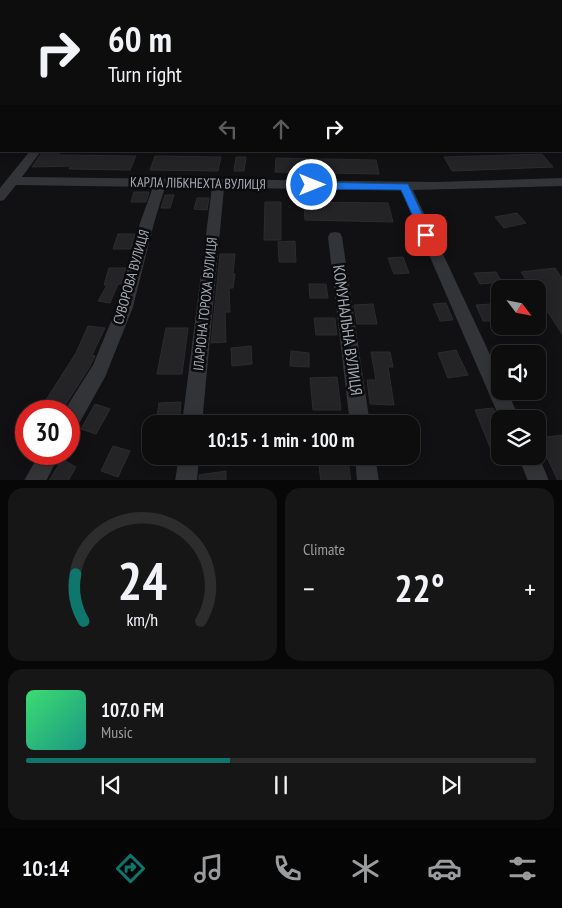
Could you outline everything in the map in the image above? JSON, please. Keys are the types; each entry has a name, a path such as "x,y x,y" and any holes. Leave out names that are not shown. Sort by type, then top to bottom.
{"street":[{"path":"0,197 35,152"},
{"name":"КАРЛА ЛІБКНЕХТА ВУЛИЦЯ","path":"14,181 405,186 562,182"},
{"name":"СУВОРОВА ВУЛИЦЯ","path":"80,403 99,371 125,307 147,223 161,182"},
{"name":"ІЛАРІОНА ГОРОХА ВУЛИЦЯ","path":"193,415 218,184"},
{"path":"405,186 506,410"},
{"name":"КОМУНАЛЬНА ВУЛИЦЯ","path":"335,237 359,415"},
{"path":"34,480 43,465"},
{"path":"186,480 188,465"},
{"path":"366,465 368,480"},
{"path":"532,465 539,480"}],"building":[{"path":"42,152 60,152 58,155 136,156 130,170 69,169 71,166 32,167"},
{"path":"542,154 553,167 452,171 444,157"},
{"path":"155,156 221,157 218,171 150,170"},
{"path":"236,157 246,157 244,171 234,171"},
{"path":"276,158 376,160 379,174 275,172"},
{"path":"134,192 149,192 146,202 131,202"},
{"path":"165,195 174,195 170,208 161,208"},
{"path":"197,198 209,198 207,210 194,209"},
{"path":"265,202 281,202 281,240 264,240"},
{"path":"304,202 388,203 393,222 305,220"},
{"path":"517,213 526,223 504,228 495,217"},
{"path":"118,234 135,234 131,249 113,249"},
{"path":"295,241 296,262 279,262 278,242"},
{"path":"220,254 235,254 233,274 235,274 233,288 229,288 230,312 225,312 226,342 211,343"},
{"path":"403,257 409,273 394,274 388,258"},
{"path":"109,268 126,268 121,284 118,284 110,303 98,301 107,285 104,285"},
{"path":"555,268 562,278 562,334 546,309 546,280 526,280 521,272"},
{"path":"496,272 501,280 491,280 491,283 480,284 474,273"},
{"path":"309,284 326,284 328,298 310,298"},
{"path":"446,303 453,320 440,321 433,304"},
{"path":"373,304 377,324 357,324 354,305"},
{"path":"491,304 491,321 483,321 476,305"},
{"path":"314,318 335,318 337,335 316,335"},
{"path":"88,326 105,328 92,355 95,356 89,368 68,400 46,400 76,353"},
{"path":"166,328 188,328 182,374 157,374"},
{"path":"251,346 252,364 232,366 231,348"},
{"path":"456,350 468,375 448,378 438,353"},
{"path":"291,351 309,353 309,367 290,366"},
{"path":"371,352 390,352 393,367 388,367 394,405 370,404 367,380 376,380"},
{"path":"337,377 341,410 313,410 310,378"},
{"path":"181,402 180,415 157,415 159,403"},
{"path":"95,404 110,409 96,434 81,429"},
{"path":"493,408 494,410 491,410 491,447 490,447 475,410"},
{"path":"562,435 562,480 558,480 546,455 546,437"},
{"path":"113,446 130,451 118,477 101,471"},
{"path":"58,465 72,465 76,467 69,480 50,480"},
{"path":"319,465 348,465 351,480 321,480"},
{"path":"226,471 226,480 199,480 199,475"}],"route":[{"path":"312,185 405,186 426,235"}]}
